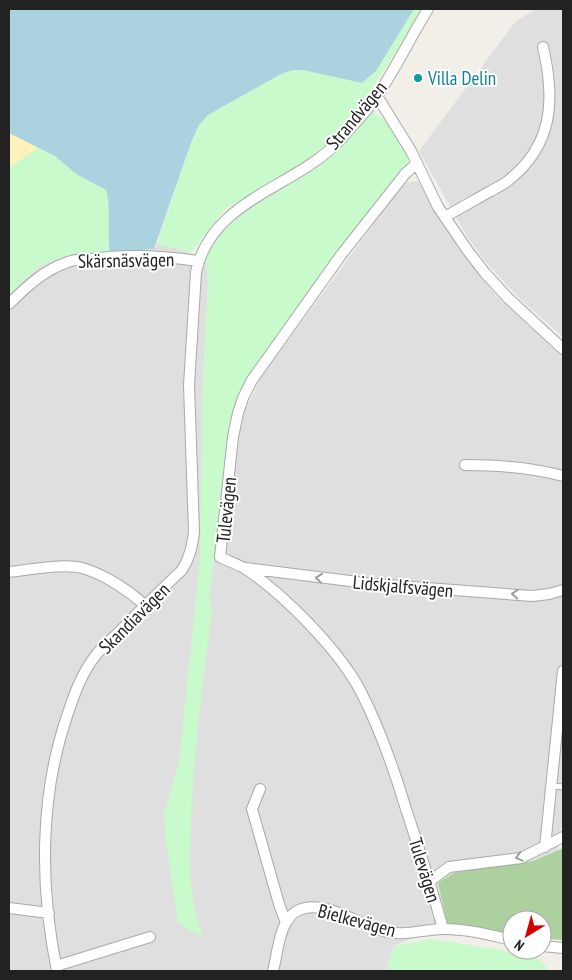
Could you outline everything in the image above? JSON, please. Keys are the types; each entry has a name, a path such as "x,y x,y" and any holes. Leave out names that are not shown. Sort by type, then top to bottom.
{"street":[{"name":"Strandvägen","path":"198,261 214,230 237,209 316,161 340,140 377,96 428,9"},
{"path":"445,217 508,181 520,170 537,149 548,118 550,98 549,74 543,47"},
{"path":"377,96 417,163 438,207 485,273 509,299 563,349"},
{"name":"Tulevägen","path":"417,163 405,174 341,255 267,358 243,398 233,437 220,557 243,568 272,588 319,636 347,669 361,691 394,769 430,881 443,929"},
{"name":"Skärsnäsvägen","path":"9,304 45,272 69,261 106,257 157,257 198,261"},
{"name":"Skandiavägen","path":"57,969 48,913 46,828 50,781 60,737 75,692 96,654 182,570 192,548 194,532 189,385 198,261"},
{"path":"465,465 529,468 563,476"},
{"path":"9,572 67,567 81,568 101,576 145,605"},
{"name":"Lidskjalfsvägen","path":"243,568 374,584 532,596 563,590"},
{"path":"545,847 552,786 559,763 563,671"},
{"path":"252,809 260,789"},
{"path":"247,795 286,923 273,971"},
{"path":"430,881 449,868 521,858 563,837"},
{"path":"9,908 48,913"},
{"name":"Bielkevägen","path":"286,923 298,910 310,908 325,909 384,932 410,933 443,929 502,938"},
{"path":"57,969 150,936"}],"lane":[{"path":"552,786 563,787"}],"shaded area":[{"path":"536,9 563,9 563,337 520,299 484,260 467,236 419,151 515,22"},
{"path":"418,181 460,250 496,295 563,358 563,813 558,850 533,861 505,865 438,883 447,923 394,946 386,971 9,971 9,295 39,266 76,253 110,253 154,249 157,244 185,250 206,262 208,283 202,406 247,407 261,377 404,183"}],"green space":[{"path":"414,9 423,9 364,101 342,129 320,150 295,168 225,209 190,254 185,250 157,244 192,140 199,125 208,115 281,74 293,70 303,70 362,83 376,71"},
{"path":"373,112 389,122 408,158 407,166 260,362 228,451 209,600 212,612 192,792 190,863 192,894 204,938 178,923 166,842 164,814 179,762 200,557 202,406 208,283 206,262 214,240 244,211 325,159"},
{"path":"39,147 55,156 76,174 106,190 109,206 110,253 76,253 39,266 9,295 9,168"},
{"path":"563,848 563,940 552,939 552,910 502,910 502,932 447,923 438,883 459,870 533,861"},
{"path":"432,939 501,950 502,960 541,960 549,971 386,971 394,946"}],"sand":[{"path":"9,133 39,147 9,168"}],"water":[{"path":"9,9 414,9 376,71 362,83 303,70 293,70 281,74 208,115 199,125 192,140 154,249 110,253 109,206 106,190 76,174 55,156 9,133"}],"place":[{"name":"Villa Delin","path":"418,78"}]}
